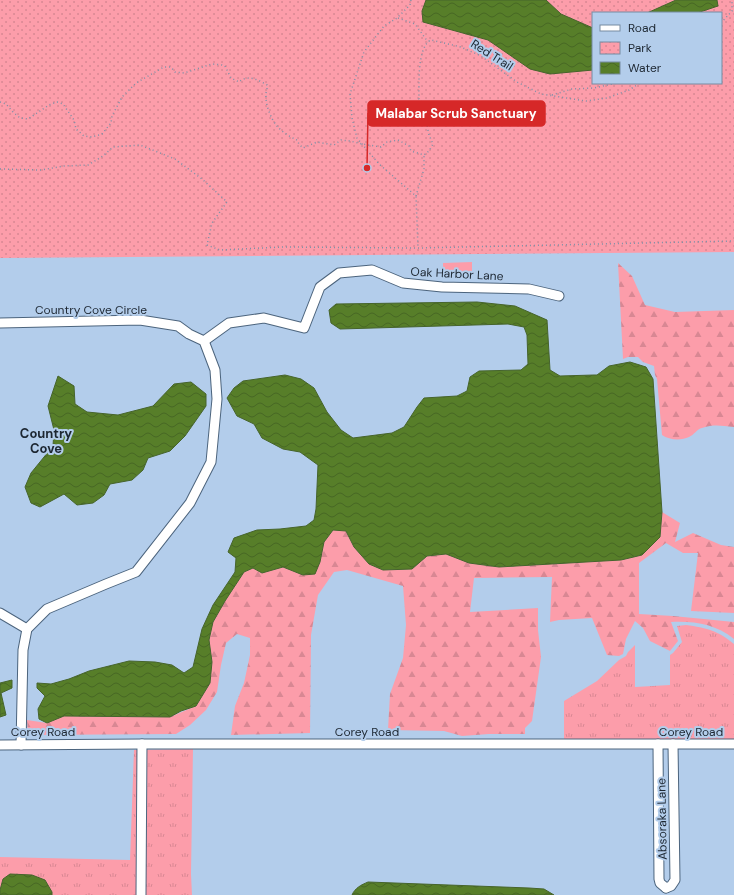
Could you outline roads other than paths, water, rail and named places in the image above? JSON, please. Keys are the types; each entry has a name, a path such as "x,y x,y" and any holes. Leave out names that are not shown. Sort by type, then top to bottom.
{"street":[{"name":"Oak Harbor Lane","path":"204,341 229,323 264,318 304,328 320,287 339,273 372,270 404,283 442,287 529,289 559,296"},
{"name":"Country Cove Circle","path":"0,323 140,320 178,326 189,334 204,341"},
{"path":"21,745 23,650 27,629 47,609 136,572 190,503 212,462 217,399 214,370 204,341"},
{"path":"0,613 27,629"},
{"path":"141,895 142,744"},
{"name":"Absoraka Lane","path":"658,744 659,879 666,892 675,880 673,744"},
{"name":"Corey Road","path":"0,745 734,744"},
{"path":"659,801 674,800"}],"water":[{"path":"426,0 546,0 561,14 592,28 592,70 550,74 530,69 488,40 423,22 422,11"},
{"path":"676,0 717,0 718,6 700,12 649,12"},
{"path":"477,302 515,306 547,320 550,370 560,376 597,375 609,366 630,362 646,367 653,379 662,512 660,537 642,555 621,560 499,567 469,563 446,554 427,556 412,569 383,570 369,564 354,547 346,531 333,530 324,542 320,562 315,574 303,575 283,567 262,573 253,568 244,572 213,622 209,640 212,662 210,683 196,706 181,711 170,717 64,716 47,723 39,719 38,709 45,696 37,688 37,683 51,684 89,671 129,661 155,662 172,665 184,673 193,667 202,629 213,605 235,572 236,558 228,552 234,538 257,530 306,526 314,520 318,465 300,452 283,449 262,438 254,424 237,416 227,398 234,388 243,381 285,375 301,379 314,388 327,412 341,430 353,438 392,433 404,427 424,398 457,396 467,391 470,377 479,371 521,370 528,364 527,335 524,327 508,324 340,329 331,323 329,310 336,304"},
{"path":"58,376 74,386 75,404 87,412 118,415 153,406 174,384 191,382 206,394 206,406 185,436 170,451 148,458 143,470 132,480 110,484 104,495 93,503 77,505 64,494 40,507 31,503 25,487 31,473 53,446 54,430 48,406"},
{"path":"12,680 12,688 1,693 6,715 0,717 0,683"},
{"path":"10,874 32,875 45,880 52,892 52,895 0,895 3,879"},
{"path":"368,882 544,889 554,895 352,895 358,887"}],"place":[{"name":"Malabar Scrub Sanctuary","path":"367,168"}],"district":[{"name":"Country Cove","path":"46,440"}]}
